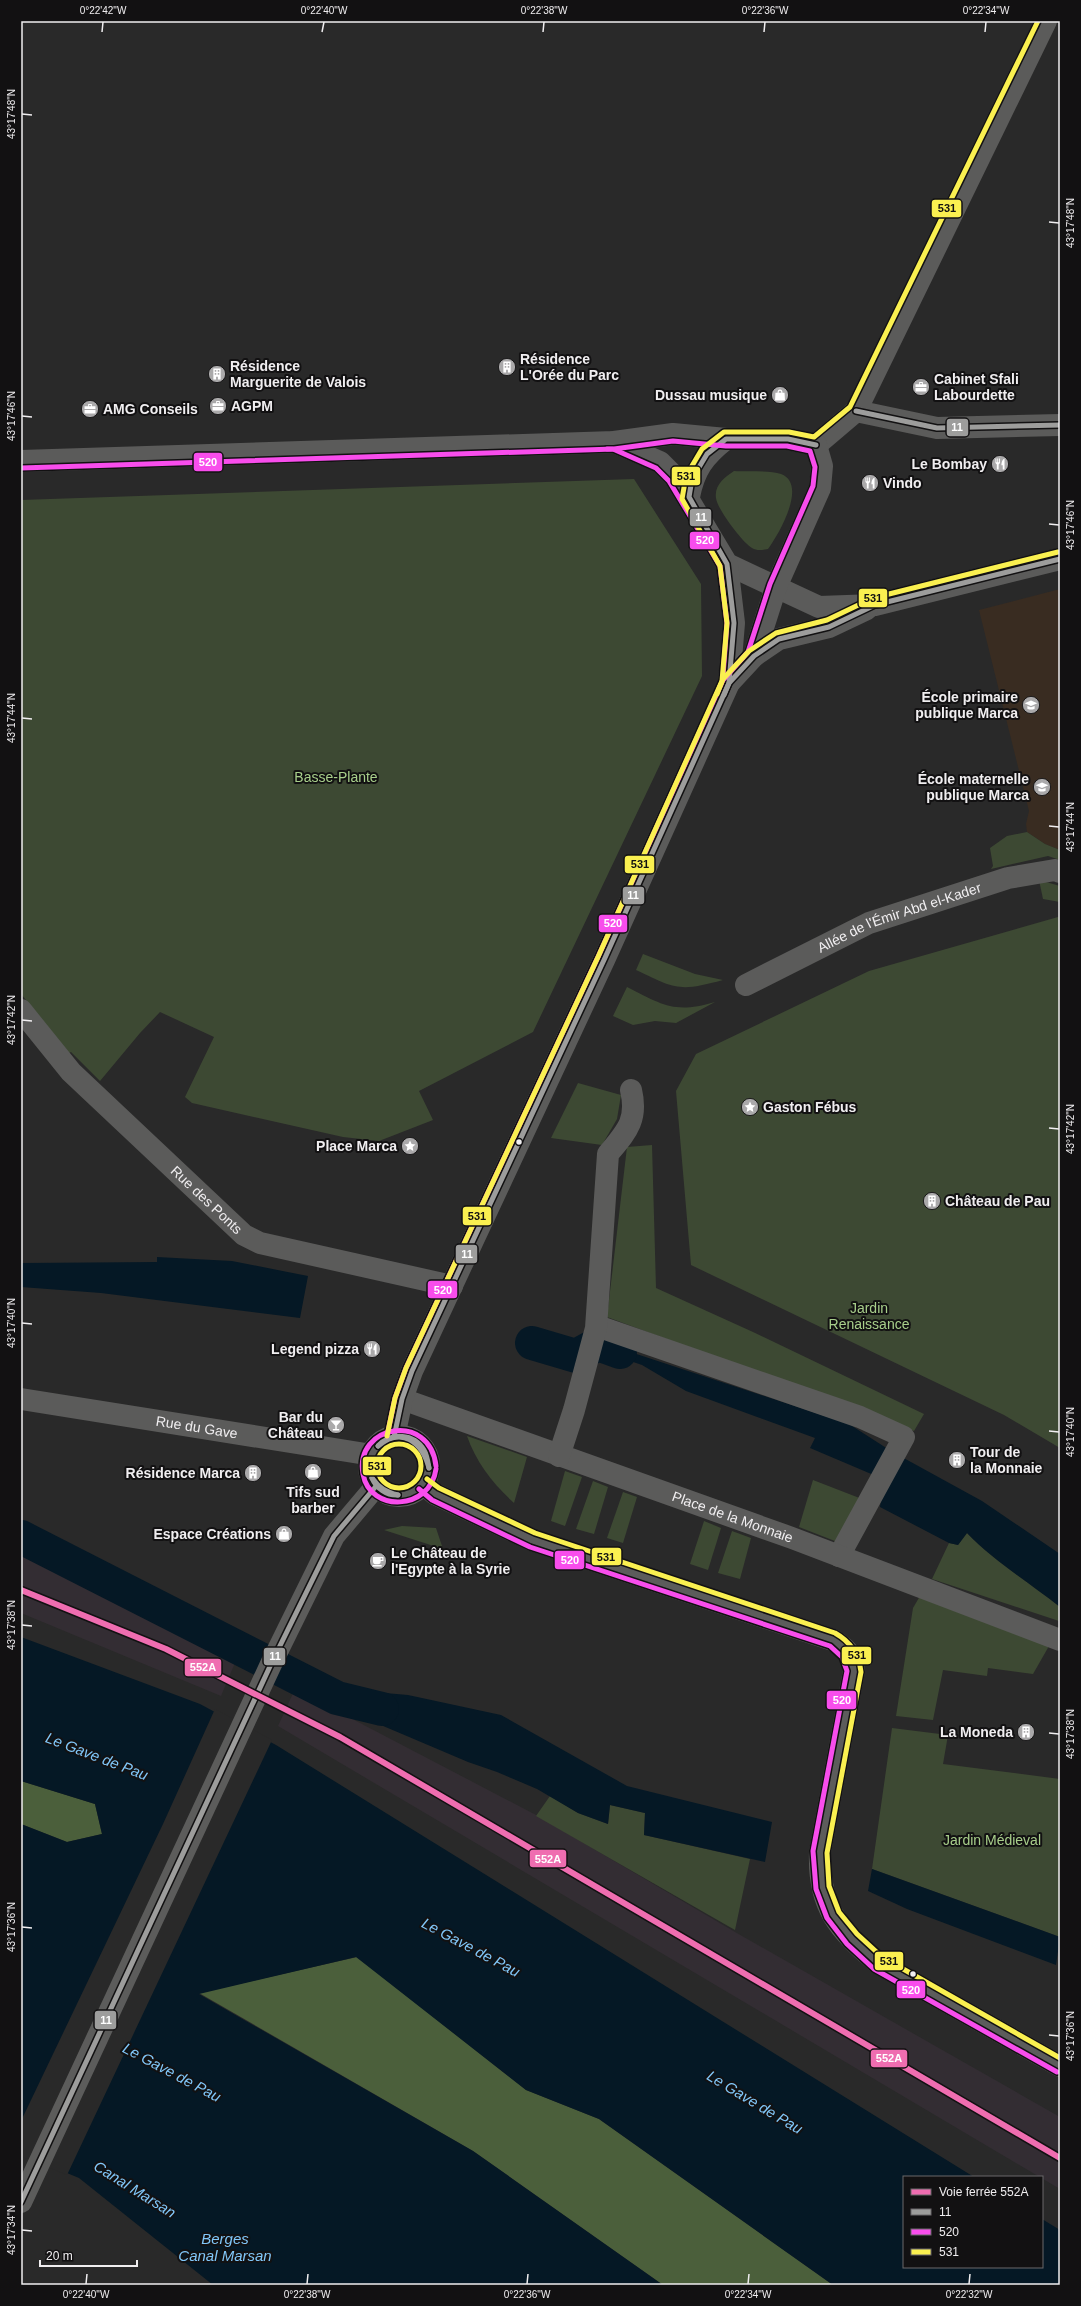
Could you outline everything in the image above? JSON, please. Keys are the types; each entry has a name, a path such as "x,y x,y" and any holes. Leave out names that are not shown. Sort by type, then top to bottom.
{"main road":[{"path":"394,1437 411,1438 425,1450 430,1468 423,1484 417,1490 400,1496 384,1492 377,1485 370,1471 372,1456 376,1447 384,1440 394,1437"},
{"path":"423,1484 435,1494 532,1540 833,1640 847,1648 852,1658 854,1670 823,1831 820,1874 824,1895 832,1917 854,1943 878,1963 1060,2066"},
{"path":"21,2202 36,2165 272,1662 334,1536 377,1485"}],"street":[{"path":"816,446 856,411 1046,21"},
{"path":"856,411 937,428 1060,424"},
{"path":"21,461 614,442 673,434 726,439 788,439 816,446"},
{"path":"689,497 692,479 707,454 726,439"},
{"path":"614,442 660,462 675,477 689,497 727,564 734,623 729,683"},
{"path":"754,656 776,587 820,488 822,466 816,446"},
{"path":"727,564 819,607 875,605 1060,559"},
{"path":"394,1437 402,1399 412,1370 604,960 729,683 754,656 779,639 829,628 875,605"},
{"name":"Allée de l'Émir Abd el-Kader","path":"746,985 869,923 1008,878 1055,870 1060,872"},
{"name":"Rue des Ponts","path":"21,1010 71,1072 244,1235 260,1243 452,1286"},
{"path":"559,1456 588,1363 596,1327 608,1154 623,1135 630,1122 635,1107 631,1090"},
{"path":"596,1327 860,1417 904,1437 839,1556"},
{"name":"Rue du Gave","path":"21,1399 372,1456"},
{"name":"Place de la Monnaie","path":"402,1399 839,1556 1060,1640"}],"shaded area":[{"name":"École primaire publique Marca","path":"1060,589 1060,850 1045,844 1027,832 1026,824 1029,811 979,610"},
{"path":"21,1553 72,1571 240,1651 221,1696 21,1613"},
{"path":"295,1689 536,1815 735,1932 1060,2117 1060,2189 1043,2179 1043,2176 1038,2176 278,1726"}],"green space":[{"path":"734,471 776,473 789,479 792,488 792,498 789,510 768,549 756,550 748,545 731,525 717,503 716,493 718,485"},
{"name":"Basse-Plante","path":"634,479 701,584 702,676 533,1032 419,1091 433,1120 379,1141 343,1137 192,1103 185,1097 214,1037 160,1012 140,1033 100,1081 71,1052 69,1053 21,994 21,500"},
{"path":"1027,832 1045,844 1060,850 1060,860 1048,856 991,869 993,866 990,848 1007,836"},
{"path":"1039,880 1060,886 1060,902 1043,899"},
{"name":"Jardin Renaissance","path":"1058,917 1060,918 1060,1448 1004,1415 691,1265 676,1091 696,1054 869,971"},
{"path":"643,954 695,974 723,980 687,987 670,985 636,970"},
{"path":"627,987 650,999 669,1006 701,1006 715,1002 676,1023 655,1021 633,1025 613,1016"},
{"path":"578,1083 621,1095 617,1119 602,1145 551,1138"},
{"path":"652,1145 656,1288 753,1332 924,1414 914,1431 607,1317 627,1147"},
{"path":"467,1436 527,1457 514,1503 499,1488 480,1464"},
{"path":"565,1471 582,1477 565,1526 551,1521"},
{"path":"813,1480 862,1499 840,1543 799,1527"},
{"path":"593,1481 608,1487 594,1534 576,1529"},
{"path":"623,1492 637,1497 623,1543 607,1538"},
{"path":"704,1521 721,1528 708,1570 690,1564"},
{"path":"402,1526 436,1528 443,1549 384,1530"},
{"path":"732,1531 751,1538 740,1579 718,1573"},
{"path":"967,1533 1001,1563 1060,1607 1059,1621 932,1579 949,1543 958,1545"},
{"path":"920,1596 1049,1646 1033,1674 988,1668 987,1676 943,1670 933,1720 896,1716 913,1608"},
{"name":"Jardin Médieval","path":"892,1728 948,1735 943,1764 1060,1779 1060,1937 872,1869"},
{"path":"21,1781 95,1804 102,1834 67,1842 21,1824"},
{"path":"550,1796 578,1813 608,1824 610,1805 645,1813 644,1835 750,1859 735,1930 536,1816"},
{"path":"357,1957 526,2090 599,2119 833,2285 663,2285 473,2151 199,1993"}],"water":[{"path":"157,1257 232,1261 308,1276 300,1318 101,1293 21,1287 21,1263 157,1262"},
{"path":"600,1342 849,1424 891,1451 876,1476 810,1448 815,1438 686,1391 642,1365 598,1350"},
{"path":"900,1456 982,1501 1060,1554 1060,1607 1001,1563 967,1533 958,1545 949,1543 880,1507 882,1490"},
{"path":"21,1637 200,1704 276,1745 972,2176 903,2176 903,2268 1043,2268 1043,2220 1060,2230 1060,2285 833,2285 599,2119 526,2090 356,1957 199,1994 473,2151 663,2285 213,2285 79,2178 21,2154 21,1824 67,1842 102,1834 95,1804 21,1781"},
{"path":"339,1689 408,1695 501,1715 627,1786 772,1822 765,1862 644,1835 645,1813 610,1805 608,1824 578,1813 537,1789 497,1772 468,1762 369,1720 335,1708"},
{"path":"872,1869 1060,1937 1056,1965 907,1909 868,1891"}],"pier":[{"path":"215,1709 272,1740 67,2175 21,2156 21,2121 163,1824"}],"waterway":[{"path":"532,1343 576,1356 598,1344 620,1352"},
{"path":"21,1537 337,1698 382,1709"}],"rail line":[{"name":"552A","path":"21,1590 166,1649 340,1737 1060,2158"}],"transit line":[{"name":"531","path":"387,1436 395,1398 406,1368 598,957 722,681 727,623 720,566 682,499 686,476 702,449 724,432 789,432 814,437 850,407 1038,21"},
{"name":"11","path":"856,411 937,428 1060,425"},
{"name":"11","path":"724,695 729,683 734,623 727,564 689,497 692,479 707,454 726,439 788,439 816,445"},
{"name":"520","path":"21,468 614,449 673,441 726,446 787,446 810,451 815,467 813,486 770,584 748,652 723,680 598,957 406,1368 395,1398 387,1436"},
{"name":"520","path":"607,449 613,449 656,468 669,481 720,566 727,623 723,676"},
{"name":"531","path":"717,694 723,679 749,651 776,633 827,620 873,598 1058,552"},
{"name":"11","path":"394,1437 402,1399 412,1371 604,960 729,683 754,656 779,639 829,627 875,605 1060,559"},
{"name":"520","path":"436,1466 431,1449 421,1437 408,1431 394,1431 381,1435 370,1444 363,1457 363,1474 368,1487 377,1496 388,1501 400,1502 412,1499 423,1493 431,1483 436,1469"},
{"name":"11","path":"378,1446 389,1438 402,1436 414,1440 420,1444 424,1450 427,1456 429,1468"},
{"name":"11","path":"378,1446 395,1437 403,1437 410,1440 416,1444 421,1451 429,1468"},
{"name":"531","path":"395,1444 403,1444 415,1450 421,1462 421,1466 421,1470 415,1482 403,1488 395,1488 383,1482 377,1470 377,1462 383,1450 395,1444"},
{"name":"11","path":"372,1478 383,1489 398,1495"},
{"name":"11","path":"372,1478 382,1491 398,1495"},
{"name":"531","path":"427,1479 439,1488 535,1533 835,1633 846,1640 856,1654 861,1672 827,1853 829,1886 839,1912 857,1934 882,1957 1060,2058"},
{"name":"11","path":"21,2202 272,1662 334,1536 377,1485"},
{"name":"520","path":"419,1489 432,1500 530,1547 830,1646 842,1657 847,1671 813,1851 816,1889 827,1918 847,1944 874,1969 1057,2072"}],"place":[{"name":"Résidence L'Orée du Parc","path":"507,367"},
{"name":"Résidence Marguerite de Valois","path":"217,374"},
{"name":"Cabinet Sfali Labourdette","path":"921,387"},
{"name":"Dussau musique","path":"780,395"},
{"name":"AGPM","path":"218,406"},
{"name":"AMG Conseils","path":"90,409"},
{"name":"Le Bombay","path":"1000,464"},
{"name":"Vindo","path":"870,483"},
{"name":"École primaire publique Marca","path":"1031,705"},
{"name":"École maternelle publique Marca","path":"1042,787"},
{"name":"Gaston Fébus","path":"750,1107"},
{"name":"Place Marca","path":"410,1146"},
{"name":"Château de Pau","path":"932,1201"},
{"name":"Legend pizza","path":"372,1349"},
{"name":"Bar du Château","path":"336,1425"},
{"name":"Tour de la Monnaie","path":"957,1460"},
{"name":"Tifs sud barber","path":"313,1472"},
{"name":"Résidence Marca","path":"253,1473"},
{"name":"Espace Créations","path":"284,1534"},
{"name":"Le Château de l'Egypte à la Syrie","path":"378,1561"},
{"name":"La Moneda","path":"1026,1732"}],"water label":[{"name":"Le Gave de Pau","path":"97,1756"},
{"name":"Le Gave de Pau","path":"471,1947"},
{"name":"Le Gave de Pau","path":"172,2072"},
{"name":"Le Gave de Pau","path":"755,2102"},
{"name":"Canal Marsan","path":"135,2189"},
{"name":"Berges Canal Marsan","path":"225,2246"}]}
